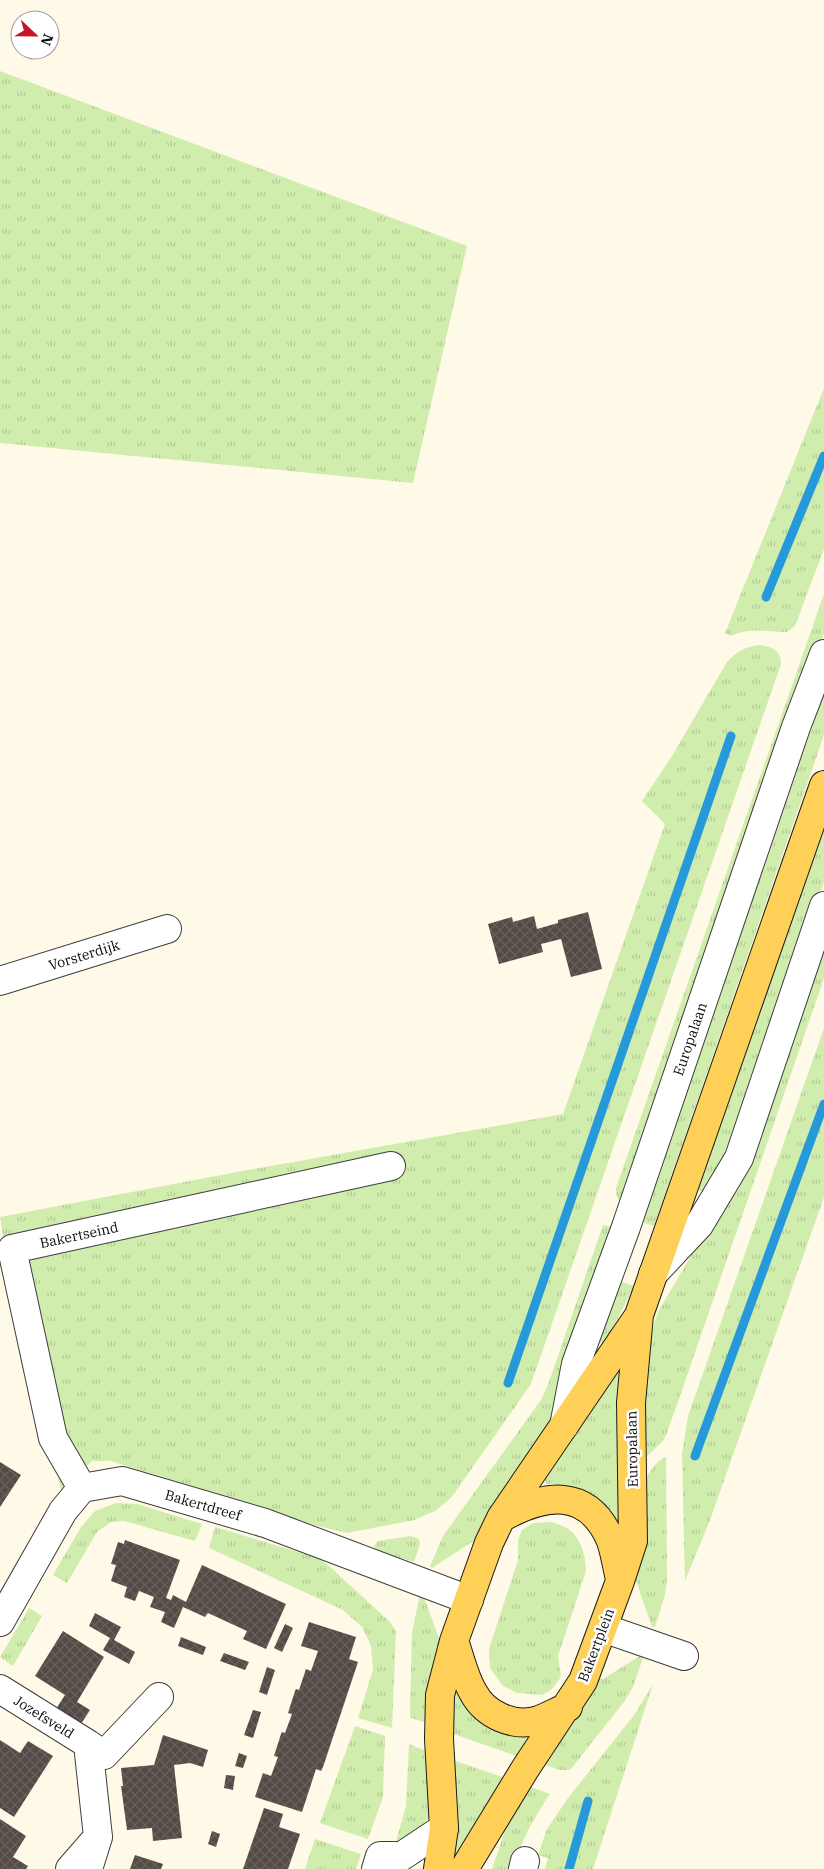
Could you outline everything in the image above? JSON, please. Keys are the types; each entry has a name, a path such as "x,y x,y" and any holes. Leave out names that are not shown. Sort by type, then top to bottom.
{"main road":[{"name":"Europalaan","path":"620,1581 632,1541 631,1404 639,1315 824,785"},
{"name":"Europalaan","path":"501,1518 639,1315"},
{"path":"438,1869 444,1828 439,1739 440,1695 454,1641 489,1543 501,1518 518,1508 554,1498 569,1500 583,1506 595,1517 611,1542 620,1581"},
{"name":"Bakertplein","path":"568,1707 584,1680 620,1581"},
{"path":"454,1641 472,1691 481,1704 493,1714 507,1720 524,1722 538,1720 568,1707"},
{"path":"464,1869 498,1813 568,1707"}],"street":[{"name":"Europalaan","path":"564,1426 576,1364 626,1228 796,727 824,654"},
{"name":"Europalaan","path":"653,1274 699,1225 739,1158 824,906"},
{"name":"Vorsterdijk","path":"0,980 167,929"},
{"name":"Bakertseind","path":"82,1488 53,1438 12,1249 391,1166"},
{"name":"Bakertdreef","path":"82,1488 122,1481 265,1523 469,1600"},
{"path":"0,1622 63,1511 82,1488"},
{"path":"603,1628 684,1656"},
{"name":"Jozefsveld","path":"0,1690 104,1755 159,1697"},
{"name":"Jozefsveld","path":"88,1744 98,1837 88,1869"},
{"path":"481,1869 498,1813"},
{"path":"376,1869 380,1856 402,1856 444,1828"},
{"path":"70,1869 98,1837"}],"green space":[{"path":"0,71 467,246 413,483 0,443"},
{"path":"824,388 824,549 795,626 787,632 753,631 730,636 725,633"},
{"path":"824,594 824,633 620,1203 616,1194 616,1188"},
{"path":"760,645 778,652 781,664 531,1384 451,1498 435,1511 414,1520 347,1533 302,1522 282,1514 111,1461 92,1461 62,1493 13,1299 0,1217 237,1172 563,1114 665,824 642,801 672,756 727,662 742,650"},
{"path":"824,681 824,735 654,1226 636,1220"},
{"path":"824,826 824,882 746,1109 708,1193 698,1190"},
{"path":"824,935 824,978 666,1435 663,1441 646,1457 643,1455 643,1371 654,1324 659,1310 698,1244"},
{"path":"824,1028 824,1197 710,1520 685,1581 682,1454 688,1416"},
{"path":"603,1225 616,1228 548,1427 478,1544 472,1542 432,1568 430,1566 443,1536 541,1400 549,1382"},
{"path":"616,1280 634,1286 605,1344 595,1340"},
{"path":"616,1359 626,1364 625,1527 614,1528 600,1508 588,1496 580,1491 561,1485 547,1484 541,1474"},
{"path":"666,1457 667,1578 665,1595 655,1627 652,1627 636,1581 631,1580 645,1480 657,1463"},
{"path":"116,1503 137,1504 202,1524 195,1541 124,1521 111,1522 97,1532 67,1583 53,1575 81,1527 95,1511"},
{"path":"552,1522 567,1528 576,1537 584,1554 586,1571 558,1656 561,1675 559,1680 551,1690 542,1695 517,1693 503,1686 490,1668 489,1649 518,1560 518,1540 522,1530 533,1523"},
{"path":"215,1527 318,1558 390,1622 396,1631 392,1728 358,1718 373,1670 371,1646 362,1627 343,1610 209,1548"},
{"path":"411,1536 419,1539 420,1544 414,1562 376,1550 374,1546 378,1541"},
{"path":"420,1594 423,1595 439,1638 444,1640 430,1724 411,1718 410,1713 412,1633"},
{"path":"29,1608 42,1616 13,1666 0,1657"},
{"path":"643,1654 633,1687 624,1702 570,1770 560,1770 543,1764 598,1677 603,1679"},
{"path":"653,1684 593,1869 545,1869 548,1858 538,1855 547,1829 568,1798 635,1714"},
{"path":"463,1687 530,1733 536,1742 525,1759 448,1732 451,1689"},
{"path":"355,1726 385,1736 383,1797 368,1839 320,1823"},
{"path":"409,1744 431,1753 430,1817 400,1847 395,1845 406,1806"},
{"path":"450,1759 511,1780 460,1858 449,1854"},
{"path":"528,1786 550,1794 528,1830 512,1869 492,1869 508,1822"},
{"path":"315,1839 361,1854 356,1869 305,1869"}],"building":[{"path":"588,912 602,969 571,977 561,939 541,944 543,952 499,964 488,924 512,917 513,922 534,916 537,929 558,923 558,920"},
{"path":"0,1462 21,1475 0,1507"},
{"path":"125,1540 180,1560 166,1598 171,1600 173,1595 186,1602 202,1565 286,1604 266,1649 243,1639 247,1631 208,1613 205,1617 183,1607 174,1628 161,1622 165,1612 150,1607 154,1597 139,1591 135,1601 124,1597 127,1587 111,1581 116,1565 111,1564 118,1542 124,1544"},
{"path":"95,1613 121,1627 114,1640 135,1652 129,1664 103,1650 110,1638 89,1626"},
{"path":"309,1622 356,1637 349,1659 358,1662 323,1767 321,1771 316,1769 302,1812 255,1797 263,1773 271,1776 278,1757 274,1756 281,1734 282,1732 285,1733 292,1714 288,1713 295,1691 296,1689 299,1690 306,1669 311,1671 318,1651 301,1646"},
{"path":"285,1624 293,1628 282,1652 274,1648"},
{"path":"63,1631 104,1657 77,1702 90,1710 81,1724 56,1709 65,1695 35,1676"},
{"path":"181,1637 206,1647 203,1655 178,1646"},
{"path":"224,1653 249,1662 245,1670 220,1661"},
{"path":"267,1667 275,1670 267,1695 259,1692"},
{"path":"253,1710 261,1712 253,1738 244,1735"},
{"path":"163,1735 208,1750 203,1767 190,1763 174,1765 182,1838 153,1841 152,1828 127,1830 121,1786 123,1786 121,1768 154,1765"},
{"path":"0,1740 20,1753 28,1741 53,1756 14,1817 0,1808"},
{"path":"239,1753 247,1756 243,1768 235,1766"},
{"path":"226,1775 235,1776 233,1790 224,1788"},
{"path":"264,1808 283,1814 279,1827 300,1834 288,1869 243,1869"},
{"path":"0,1819 26,1836 13,1857 28,1866 26,1869 0,1869"},
{"path":"212,1831 220,1834 216,1847 208,1844"},
{"path":"135,1855 163,1864 161,1869 130,1869"}],"waterway":[{"path":"766,597 824,456"},
{"path":"508,1383 731,736"},
{"path":"695,1456 824,1104"},
{"path":"569,1869 588,1801"}]}
